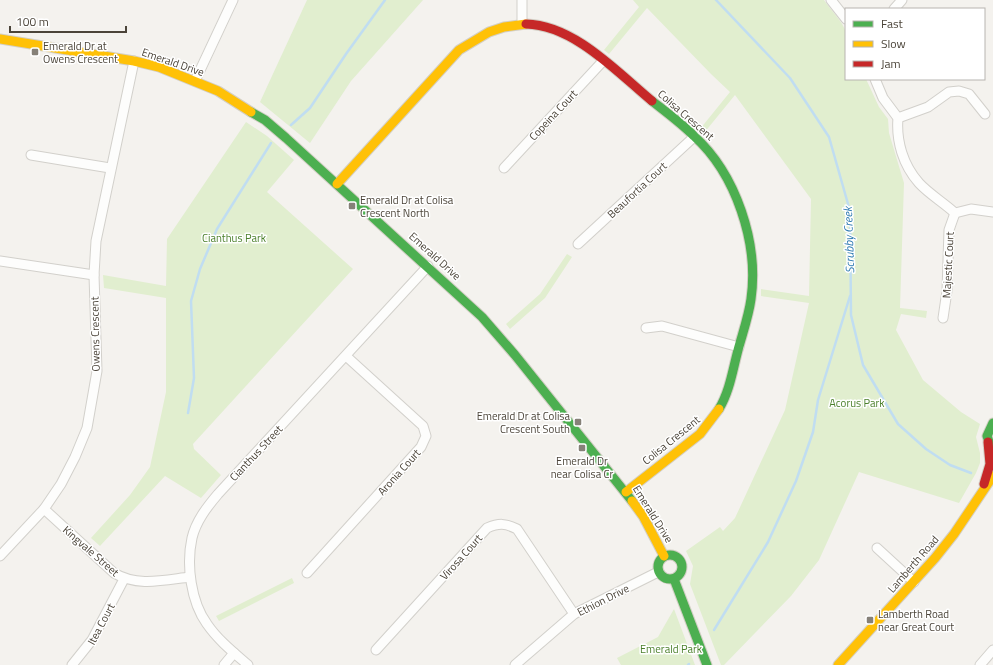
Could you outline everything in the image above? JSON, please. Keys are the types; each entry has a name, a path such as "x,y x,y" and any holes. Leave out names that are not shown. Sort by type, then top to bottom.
{"street":[{"path":"195,81 233,0"},
{"path":"522,0 522,23"},
{"path":"831,0 845,18"},
{"path":"895,8 902,0"},
{"name":"Colisa Crescent","path":"337,184 459,50 477,37 492,30 522,23 561,31 580,42 695,136 719,164 729,182 743,220 750,249 752,292 729,391 720,410 708,427 626,492"},
{"name":"Emerald Drive","path":"0,39 134,61 159,68 218,91 265,120 428,266 499,336 626,492 643,516 664,556"},
{"name":"Owens Crescent","path":"0,556 44,509 68,471 87,428 97,371 94,275 96,242 110,168 134,61"},
{"name":"Copeina Court","path":"504,168 603,61"},
{"path":"875,80 883,98 898,118 897,133 900,148 909,169 919,183 954,213 971,209 993,212"},
{"path":"898,118 928,107 949,92 959,91 970,94 985,114"},
{"name":"Beaufortia Court","path":"578,244 695,136"},
{"path":"31,155 110,168"},
{"name":"Majestic Court","path":"943,318 947,291 949,230 954,213"},
{"path":"0,261 94,275"},
{"name":"Cianthus Street","path":"248,665 218,638 206,623 196,600 190,577 192,539 199,520 209,505 428,266"},
{"path":"646,328 662,326 739,347"},
{"name":"Aronia Court","path":"307,573 421,447 426,436 423,426 346,356"},
{"name":"Lamberth Road","path":"982,489 990,464 988,431 993,423"},
{"path":"988,442 993,451"},
{"name":"Lamberth Road","path":"838,665 914,582 950,540 982,489 993,476"},
{"name":"Kingvale Street","path":"44,509 114,573 124,579 149,582 190,577"},
{"name":"Virosa Court","path":"376,650 487,528 497,524 507,524 517,529 574,614"},
{"path":"877,548 914,582"},
{"path":"664,556 676,556 681,562 682,570 674,579 663,578 658,572 657,565 664,556"},
{"name":"Ethion Drive","path":"515,665 574,614 658,572"},
{"name":"Itea Court","path":"72,665 92,640 124,579"},
{"path":"674,579 707,665"},
{"path":"980,665 993,650"},
{"path":"224,665 234,653"}],"green space":[{"path":"307,0 423,0 351,81 310,143 260,102"},
{"name":"Acorus Park","path":"633,0 824,0 840,20 845,31 845,80 866,80 879,107 888,119 889,133 904,183 900,308 927,311 926,318 901,314 896,330 923,380 961,412 980,424 976,437 980,453 980,463 959,503 859,472 819,560 791,596 724,665 721,665 690,584 693,566 686,551 720,527 723,531 735,518 785,410 809,303 761,296 761,289 809,296 811,199 735,95 704,133 700,129 730,92 647,8 609,54 604,50 639,7"},
{"name":"Cianthus Park","path":"246,122 267,136 294,160 267,192 353,269 193,444 194,449 221,475 201,498 165,476 100,546 91,538 130,495 150,467 166,392 166,298 104,288 103,275 166,286 167,239"},
{"path":"567,254 572,257 545,298 510,329 506,324 540,294"},
{"path":"292,578 294,583 219,621 216,616"},
{"name":"Emerald Park","path":"674,609 695,665 621,665 617,658 658,637"}],"waterway":[{"path":"291,125 310,108 346,54 385,0"},
{"name":"Scrubby Creek","path":"716,0 790,78 829,137 850,211 851,315 863,365 898,424 926,449 950,465 971,473"},
{"path":"188,413 194,378 191,301 200,269 217,229 271,143"},
{"path":"714,630 768,542 796,481 813,432 818,400 850,296"}],"traffic: fast":[{"path":"652,101 684,127 709,152 722,170 733,190 748,233 753,277 751,299 729,385 719,409"},
{"path":"251,112 265,120 286,138 482,317 515,355 632,501"},
{"path":"992,450 987,436 993,423"},
{"path":"670,555 679,558 682,567 679,576 670,579 661,576 658,567 661,558 670,555"},
{"path":"674,579 707,665"}],"traffic: slow":[{"path":"337,184 459,50 489,32 504,27 526,24"},
{"path":"0,39 134,61 159,67 218,91 251,112"},
{"path":"626,492 700,434 719,409"},
{"path":"838,665 935,558 954,534 993,476"},
{"path":"632,501 643,516 664,556"}],"traffic: jam":[{"path":"526,24 544,26 561,32 578,41 609,64 652,101"},
{"path":"984,484 990,464 988,442"}],"place":[{"name":"Emerald Dr at Owens Crescent","path":"35,52"},
{"name":"Emerald Dr at Colisa Crescent North","path":"352,206"},
{"name":"Emerald Dr at Colisa Crescent South","path":"578,422"},
{"name":"Emerald Dr near Colisa Cr","path":"582,448"},
{"name":"Lamberth Road near Great Court","path":"870,620"}]}
